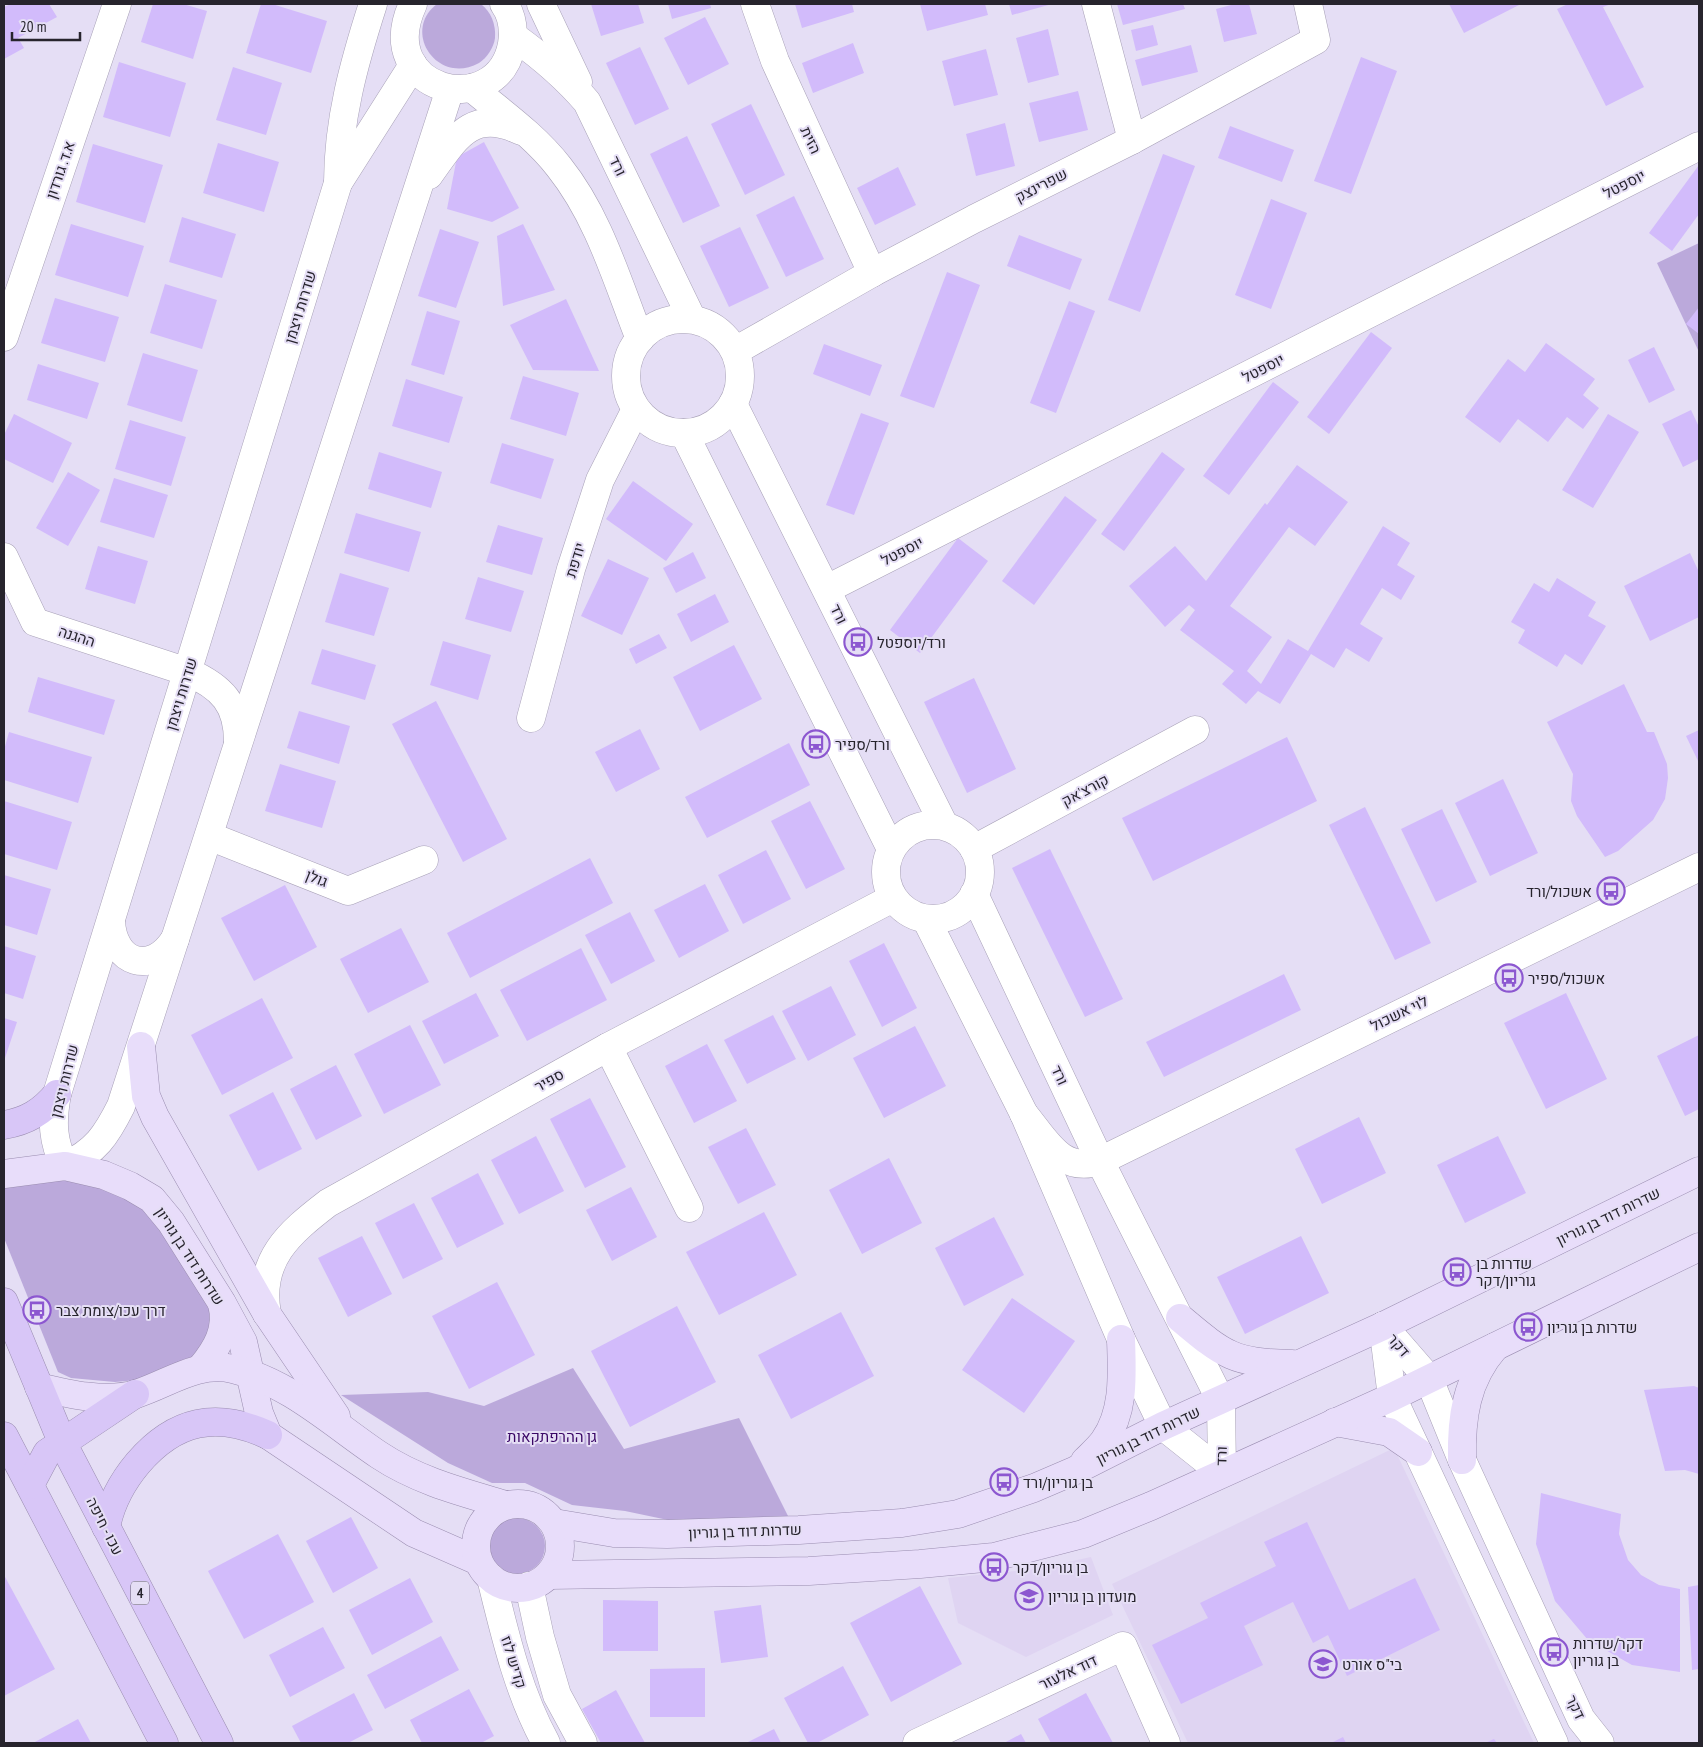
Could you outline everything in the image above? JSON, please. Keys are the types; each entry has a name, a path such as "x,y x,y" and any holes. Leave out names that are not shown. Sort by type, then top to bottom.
{"highway":[{"path":"4,1125 29,1119 45,1108 57,1094"},
{"name":"עכו - חיפה","path":"4,1302 62,1442 219,1743"},
{"path":"30,1485 47,1453 135,1394"},
{"path":"106,1527 112,1505 126,1477 164,1437 182,1427 222,1422 251,1428 268,1435"},
{"path":"4,1436 164,1743"}],"main road":[{"path":"141,1046 146,1096 155,1117 267,1314 328,1407 354,1436"},
{"name":"שדרות דוד בן גוריון","path":"4,1174 65,1166 104,1175 130,1186 152,1199 171,1222 222,1303 242,1342 252,1375 259,1413 268,1435"},
{"name":"שדרות דוד בן גוריון","path":"554,1523 614,1533 667,1534 799,1530 902,1522 958,1514 1034,1488 1076,1470 1164,1426 1383,1326 1699,1171"},
{"path":"268,1435 414,1534 484,1570 509,1587 539,1580 810,1571 994,1557 1083,1534 1151,1506 1392,1397 1699,1247"},
{"path":"200,1368 212,1353 221,1336 224,1312 222,1303"},
{"path":"1180,1318 1220,1351 1236,1358 1251,1362 1299,1364"},
{"path":"1076,1470 1104,1442 1118,1410 1122,1392 1122,1339"},
{"path":"1462,1460 1462,1431 1471,1384 1483,1361 1497,1345"},
{"path":"39,1387 92,1396 119,1397 135,1394 200,1368 218,1367 252,1375 287,1391 381,1456 430,1482 506,1505"},
{"path":"1335,1422 1388,1432 1418,1452"},
{"path":"484,1570 475,1548 477,1534 483,1521 493,1511 506,1505 520,1503 533,1506 545,1513 554,1523 559,1536 560,1550 556,1563 539,1580"}],"street":[{"name":"א.ד. גורדון","path":"4,337 117,4"},
{"name":"שדרות ויצמן","path":"65,1166 58,1153 52,1121 57,1094 338,183 342,121 352,71 373,4"},
{"path":"413,4 406,19 404,35 407,52 413,65 423,76 461,88 530,135 559,166 575,189 600,236 640,339"},
{"path":"461,88 488,81 501,69 510,54 513,36 512,21 504,4"},
{"path":"541,4 587,102"},
{"name":"הזית","path":"755,4 775,61 872,273"},
{"path":"1096,4 1132,140"},
{"name":"שפרינצק","path":"735,351 872,273 974,219 1132,140 1316,40 1308,4"},
{"name":"ורד","path":"513,36 566,77 587,102 692,319"},
{"path":"338,183 413,65"},
{"path":"65,1166 86,1156 101,1142 121,1106 416,193 461,88"},
{"path":"416,193 455,141 480,122 498,122 530,135"},
{"name":"יוספטל","path":"827,589 1699,146"},
{"path":"692,319 709,325 724,336 735,351 740,368 740,378 733,404 720,419 704,429 684,433 666,430 649,422 636,409 628,392 626,374 630,355 640,339 654,326 672,320 692,319"},
{"name":"ורד","path":"733,404 944,826"},
{"name":"יודפת","path":"531,718 572,569 600,480 636,409"},
{"path":"684,433 891,849"},
{"name":"ההגנה","path":"4,557 36,622 207,680 227,698 238,726 238,743"},
{"name":"קורצ'אק","path":"974,849 1195,730"},
{"path":"928,824 944,826 967,838 974,849 980,871 974,894 966,906 954,914 926,919 913,915 902,908 893,898 887,886 885,874 886,861 891,849 901,837 914,828 928,824"},
{"name":"גולן","path":"209,836 348,891 424,860"},
{"name":"לוי אשכול","path":"1100,1161 1155,1132 1699,867"},
{"name":"ורד","path":"974,894 1100,1161 1221,1401 1222,1473"},
{"name":"ספיר","path":"267,1314 264,1288 270,1263 284,1242 304,1222 328,1203 608,1047 893,898"},
{"name":"ורד","path":"926,919 1024,1114 1122,1339 1164,1426 1222,1473"},
{"path":"111,921 113,941 124,954 134,959 153,960 162,956 175,939"},
{"path":"608,1047 689,1208"},
{"path":"1024,1114 1064,1160 1078,1165 1100,1161"},
{"path":"1085,1129 1111,1136 1155,1132"},
{"name":"דקר","path":"1383,1326 1429,1378 1462,1460 1581,1719 1600,1743"},
{"name":"דקר","path":"1383,1326 1392,1397 1554,1743"},
{"name":"קדיש לוז","path":"484,1570 530,1715 546,1743"},
{"path":"539,1580 540,1637 557,1695 583,1743"},
{"name":"דוד אלעזר","path":"917,1743 1123,1646 1166,1743"}],"shaded area":[{"name":"בי\"ס אורט","path":"1394,1448 1534,1743 1188,1743 1112,1584"},
{"name":"מועדון בן גוריון","path":"1091,1557 1113,1615 1026,1657 958,1623 948,1578 1036,1569"}],"green space":[{"path":"437,4 481,4 488,11 494,23 495,38 492,49 482,61 464,68 450,67 438,62 429,52 423,41 422,28 427,15"},
{"path":"1699,243 1699,352 1657,263"},
{"path":"59,1179 92,1182 148,1206 214,1306 215,1326 189,1365 137,1380 115,1382 71,1378 58,1372 4,1238 4,1186"},
{"name":"גן ההרפתקאות","path":"573,1368 624,1449 739,1418 790,1520 668,1520 625,1511 572,1505 525,1483 492,1483 448,1463 341,1395 428,1392 484,1406"},
{"path":"517,1518 528,1520 537,1526 543,1535 545,1546 543,1557 537,1566 528,1572 517,1574 506,1572 497,1566 491,1557 489,1546 491,1535 497,1526 506,1520"}],"building":[{"path":"11,4 49,4 57,17 18,38 24,48 4,59 4,7"},
{"path":"153,4 183,4 207,11 193,59 141,42"},
{"path":"261,4 272,4 327,21 311,73 246,53"},
{"path":"591,4 638,4 644,23 601,36"},
{"path":"668,4 710,4 711,8 672,19"},
{"path":"795,4 852,4 854,12 802,28"},
{"path":"920,4 985,4 988,15 927,31"},
{"path":"1009,4 1052,4 1012,15"},
{"path":"1117,4 1183,4 1185,9 1123,25"},
{"path":"1235,4 1249,4 1257,34 1224,42 1216,9"},
{"path":"1449,4 1521,4 1464,33"},
{"path":"1568,4 1611,4 1603,7 1644,87 1606,106 1557,9"},
{"path":"705,17 729,64 688,85 664,38"},
{"path":"1153,25 1158,45 1136,51 1131,30"},
{"path":"1048,29 1059,75 1028,83 1016,38"},
{"path":"853,43 864,73 813,93 802,63"},
{"path":"1191,45 1198,72 1142,86 1135,60"},
{"path":"640,47 669,109 635,125 606,63"},
{"path":"986,49 998,95 954,106 942,61"},
{"path":"1361,57 1397,71 1351,194 1314,181"},
{"path":"119,62 186,83 170,137 103,117"},
{"path":"233,67 282,83 266,135 216,120"},
{"path":"1078,91 1088,130 1039,142 1029,103"},
{"path":"751,104 785,175 745,195 711,124"},
{"path":"1005,123 1015,166 976,176 966,134"},
{"path":"1230,126 1294,150 1282,182 1218,158"},
{"path":"687,136 720,206 683,223 650,154"},
{"path":"484,142 519,208 492,222 447,209 457,157"},
{"path":"218,143 279,162 264,212 203,193"},
{"path":"93,144 163,165 145,223 76,202"},
{"path":"1163,154 1195,166 1140,312 1108,300"},
{"path":"1699,165 1699,214 1672,251 1649,233"},
{"path":"898,167 916,205 875,225 857,188"},
{"path":"794,196 824,259 786,277 756,215"},
{"path":"1271,199 1307,213 1271,309 1235,295"},
{"path":"182,217 236,234 222,278 169,262"},
{"path":"71,224 144,246 128,297 55,275"},
{"path":"523,224 555,290 503,306 497,236"},
{"path":"740,227 769,288 729,307 700,246"},
{"path":"440,229 479,242 456,308 418,296"},
{"path":"1019,235 1082,259 1070,290 1007,266"},
{"path":"947,272 980,285 934,408 900,396"},
{"path":"165,284 217,300 202,349 150,333"},
{"path":"55,298 119,317 105,362 41,343"},
{"path":"566,299 599,371 533,370 510,325"},
{"path":"1069,301 1095,311 1056,413 1030,403"},
{"path":"1699,307 1699,334 1686,324"},
{"path":"427,311 460,321 444,375 411,365"},
{"path":"1371,332 1392,348 1329,434 1307,417"},
{"path":"1546,343 1595,379 1583,395 1599,408 1583,429 1567,417 1548,442 1518,419 1500,443 1465,417 1508,359 1525,372"},
{"path":"824,344 882,365 870,396 813,374"},
{"path":"1654,347 1675,390 1649,403 1628,360"},
{"path":"143,353 198,370 182,422 127,405"},
{"path":"38,364 99,383 87,419 27,400"},
{"path":"523,376 579,393 566,436 510,419"},
{"path":"406,379 463,397 449,443 392,426"},
{"path":"1273,382 1299,402 1229,495 1203,476"},
{"path":"1691,410 1699,427 1699,459 1683,467 1662,424"},
{"path":"861,413 889,423 854,515 826,505"},
{"path":"14,414 72,443 53,483 4,459 4,435"},
{"path":"1608,414 1639,432 1593,508 1562,490"},
{"path":"130,420 186,437 171,486 115,469"},
{"path":"502,443 554,459 541,499 490,483"},
{"path":"379,452 442,472 431,508 368,489"},
{"path":"1162,452 1185,469 1124,551 1101,534"},
{"path":"1297,465 1348,502 1315,546 1289,527 1230,606 1272,637 1247,671 1261,684 1288,639 1308,651 1383,526 1410,543 1397,565 1415,576 1401,600 1382,588 1360,624 1383,638 1369,662 1346,648 1334,668 1311,654 1280,704 1258,691 1246,704 1222,684 1234,671 1180,630 1195,610 1189,605 1165,627 1129,586 1175,546 1206,581 1265,503 1267,505"},
{"path":"68,472 100,490 68,546 36,528"},
{"path":"114,478 168,495 154,538 100,522"},
{"path":"633,481 693,524 666,561 606,519"},
{"path":"1065,496 1097,520 1034,605 1002,581"},
{"path":"356,513 421,532 409,572 344,553"},
{"path":"498,525 543,538 532,575 486,562"},
{"path":"958,538 988,561 920,653 890,630"},
{"path":"98,546 148,561 135,604 85,589"},
{"path":"693,552 706,578 676,593 663,568"},
{"path":"1690,553 1699,572 1699,617 1650,641 1624,586"},
{"path":"608,559 649,578 622,635 581,616"},
{"path":"340,573 389,588 374,636 325,622"},
{"path":"478,577 524,591 511,632 465,619"},
{"path":"1557,578 1596,602 1588,616 1606,626 1582,665 1565,654 1557,667 1518,643 1525,630 1511,622 1534,583 1549,592"},
{"path":"715,594 729,622 691,642 677,614"},
{"path":"659,634 667,648 636,664 629,649"},
{"path":"443,641 491,655 478,700 430,685"},
{"path":"734,645 762,699 700,731 673,677"},
{"path":"322,649 376,665 365,700 311,684"},
{"path":"38,677 115,700 104,735 28,712"},
{"path":"974,678 1016,769 967,793 924,702"},
{"path":"1624,684 1647,732 1654,732 1667,764 1668,778 1665,799 1653,820 1618,851 1605,857 1577,816 1571,801 1573,774 1547,722"},
{"path":"436,701 507,839 463,862 392,724"},
{"path":"299,711 350,726 339,764 287,748"},
{"path":"640,729 660,769 616,792 595,752"},
{"path":"1699,730 1699,763 1686,736"},
{"path":"9,732 92,757 78,803 4,780 4,750"},
{"path":"1287,737 1317,801 1153,881 1122,818"},
{"path":"789,743 810,785 707,838 685,797"},
{"path":"280,764 336,781 322,828 265,811"},
{"path":"1503,779 1538,853 1490,876 1455,803"},
{"path":"4,801 72,822 57,870 4,854"},
{"path":"810,801 845,869 806,889 771,821"},
{"path":"1365,807 1431,943 1395,960 1329,825"},
{"path":"1442,809 1477,882 1436,902 1401,829"},
{"path":"1050,849 1123,999 1085,1017 1012,868"},
{"path":"766,850 791,899 743,924 718,875"},
{"path":"590,858 613,903 470,978 447,933"},
{"path":"4,875 51,889 37,935 4,925"},
{"path":"705,884 729,931 679,958 654,910"},
{"path":"285,885 317,947 254,981 221,918"},
{"path":"630,912 655,961 611,984 585,935"},
{"path":"401,928 429,982 368,1013 340,959"},
{"path":"884,943 917,1008 882,1027 849,961"},
{"path":"4,946 36,956 23,999 4,993"},
{"path":"581,948 607,1000 527,1041 500,990"},
{"path":"1284,974 1301,1010 1164,1077 1146,1042"},
{"path":"831,986 856,1035 808,1061 782,1011"},
{"path":"476,993 499,1036 444,1064 422,1021"},
{"path":"1566,993 1607,1079 1546,1109 1504,1023"},
{"path":"262,998 293,1058 222,1095 191,1035"},
{"path":"773,1015 796,1059 747,1084 724,1040"},
{"path":"4,1018 17,1022 4,1061"},
{"path":"410,1025 441,1085 384,1114 354,1054"},
{"path":"915,1026 946,1086 884,1118 853,1058"},
{"path":"1699,1035 1699,1109 1685,1116 1657,1056"},
{"path":"707,1044 737,1101 694,1123 665,1066"},
{"path":"336,1065 362,1116 316,1140 290,1089"},
{"path":"273,1092 302,1149 258,1171 229,1115"},
{"path":"590,1098 626,1167 585,1188 550,1119"},
{"path":"1359,1117 1386,1173 1322,1204 1295,1149"},
{"path":"746,1128 776,1185 738,1204 708,1147"},
{"path":"536,1136 564,1191 519,1214 491,1160"},
{"path":"1498,1136 1526,1193 1465,1223 1437,1165"},
{"path":"889,1158 922,1223 862,1254 829,1190"},
{"path":"478,1173 504,1224 457,1248 431,1198"},
{"path":"631,1187 657,1237 612,1261 586,1210"},
{"path":"414,1203 443,1259 403,1279 375,1223"},
{"path":"764,1212 797,1275 719,1315 686,1252"},
{"path":"994,1217 1024,1275 964,1306 935,1248"},
{"path":"362,1236 392,1294 348,1317 318,1258"},
{"path":"1301,1236 1329,1293 1245,1334 1217,1277"},
{"path":"497,1282 535,1355 469,1389 432,1316"},
{"path":"1012,1298 1075,1341 1024,1413 962,1370"},
{"path":"677,1306 716,1382 630,1427 591,1351"},
{"path":"841,1312 874,1376 791,1419 758,1355"},
{"path":"1694,1386 1699,1388 1699,1474 1685,1470 1665,1471 1644,1390"},
{"path":"1541,1493 1621,1514 1619,1534 1628,1560 1641,1575 1659,1585 1680,1589 1680,1672 1632,1665 1588,1640 1555,1601 1536,1544"},
{"path":"351,1517 378,1568 333,1593 306,1541"},
{"path":"1307,1522 1349,1610 1415,1578 1440,1630 1347,1676 1328,1635 1313,1643 1293,1602 1244,1626 1263,1665 1181,1704 1152,1645 1208,1618 1200,1603 1276,1566 1264,1542"},
{"path":"278,1534 314,1602 244,1639 208,1571"},
{"path":"4,1575 55,1669 4,1696"},
{"path":"410,1578 433,1622 372,1655 349,1610"},
{"path":"1699,1585 1699,1669 1692,1670 1688,1587"},
{"path":"920,1586 962,1664 891,1702 850,1623"},
{"path":"603,1600 658,1601 658,1651 603,1651"},
{"path":"761,1605 768,1657 721,1663 714,1611"},
{"path":"323,1627 345,1668 290,1697 269,1655"},
{"path":"441,1636 459,1670 385,1709 367,1675"},
{"path":"843,1666 869,1715 817,1743 808,1743 784,1698"},
{"path":"705,1668 705,1717 650,1717 650,1669"},
{"path":"469,1689 494,1736 481,1743 422,1743 410,1720"},
{"path":"616,1690 645,1743 601,1743 582,1709"},
{"path":"354,1693 373,1730 348,1743 301,1743 292,1726"},
{"path":"1086,1693 1113,1743 1051,1743 1038,1719"},
{"path":"78,1719 91,1743 33,1743"},
{"path":"774,1729 781,1743 746,1743"},
{"path":"1021,1734 1026,1743 1004,1743"},
{"path":"1343,1737 1346,1743 1331,1743"},
{"path":"1494,1739 1497,1743 1485,1743"}],"place":[{"name":"ורד/יוספטל","path":"858,642"},
{"name":"ורד/ספיר","path":"816,744"},
{"name":"אשכול/ורד","path":"1611,891"},
{"name":"אשכול/ספיר","path":"1509,978"},
{"name":"שדרות בן גוריון/דקר","path":"1457,1272"},
{"name":"דרך עכו/צומת צבר","path":"37,1310"},
{"name":"שדרות בן גוריון","path":"1528,1327"},
{"name":"בן גוריון/ורד","path":"1004,1482"},
{"name":"בן גוריון/דקר","path":"994,1567"},
{"name":"מועדון בן גוריון","path":"1029,1596"},
{"name":"דקר/שדרות בן גוריון","path":"1554,1652"},
{"name":"בי\"ס אורט","path":"1323,1664"}]}
